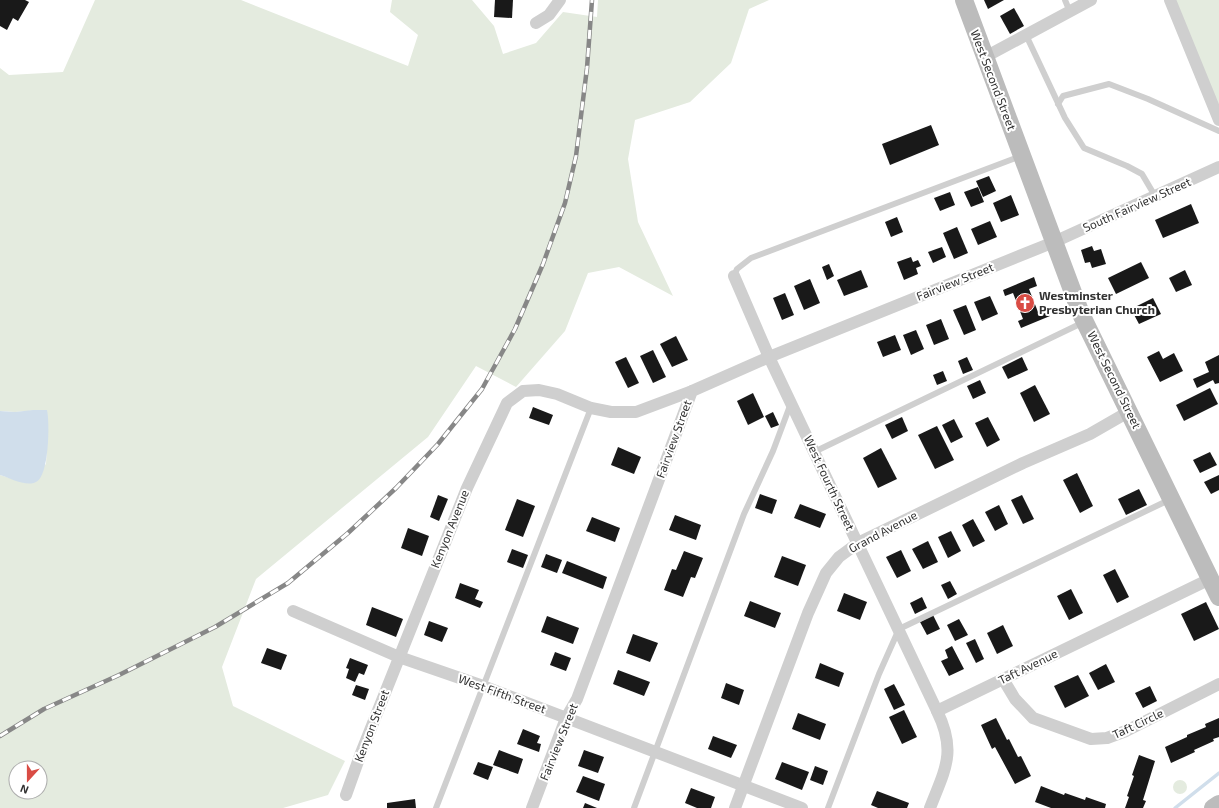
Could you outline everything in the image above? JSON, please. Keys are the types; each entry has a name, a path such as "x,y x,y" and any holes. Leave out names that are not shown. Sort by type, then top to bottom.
{"main road":[{"name":"West Second Street","path":"964,0 1085,321 1219,597"},
{"path":"1213,808 1219,804"}],"street":[{"path":"536,23 549,14 560,0"},
{"path":"985,57 1091,0"},
{"path":"1170,0 1219,120"},
{"name":"South Fairview Street","path":"1054,242 1219,167"},
{"name":"Fairview Street","path":"532,808 566,718 577,699 692,391 769,357 1054,242"},
{"name":"West Fourth Street","path":"734,276 769,357 937,711"},
{"name":"Kenyon Avenue","path":"399,657 467,488 507,404 523,391 539,390 557,394 591,408"},
{"path":"591,408 611,412 636,412 692,391"},
{"name":"Grand Avenue","path":"734,808 808,613 826,573 839,557 858,543 1023,463 1090,434 1130,411"},
{"name":"Taft Avenue","path":"937,711 1210,579"},
{"name":"West Fifth Street","path":"293,611 399,657 483,686 802,808"},
{"name":"Kenyon Street","path":"346,795 399,657"},
{"name":"Taft Circle","path":"1003,679 1015,699 1033,718 1091,739 1107,738 1126,731 1219,684"},
{"path":"930,808 948,760 946,728 937,711"}],"lane":[{"path":"1065,0 1070,12"},
{"path":"1026,35 1065,118 1084,148 1142,174 1155,196"},
{"path":"1058,104 1063,96 1110,84 1148,98 1219,131"},
{"path":"734,276 740,266 751,258 1022,156"},
{"path":"814,452 1085,321"},
{"path":"634,808 744,514 773,452 791,403"},
{"path":"436,808 591,408"},
{"path":"828,808 878,674 899,629 1172,499"}],"shaded area":[{"path":"95,0 241,0 408,66 418,35 390,12 392,0 472,0 494,26 503,54 536,43 563,12 597,17 598,0 769,0 749,9 731,63 690,102 635,120 628,159 638,222 673,296 619,267 588,273 565,331 516,387 476,366 428,437 256,579 222,667 233,706 345,761 328,795 283,808 0,808 0,475 26,483 46,464 47,445 41,410 15,412 0,411 0,68 9,75 63,72"},
{"path":"1170,0 1219,0 1219,120"},
{"path":"1180,780 1185,782 1187,787 1185,792 1180,794 1175,792 1173,787 1175,782"}],"water":[{"path":"47,410 48,449 44,470 36,482 18,482 0,475 0,411 15,412"}],"building":[{"path":"0,0 25,0 29,2 18,21 13,18 7,30 0,26"},
{"path":"495,0 513,0 512,18 494,17"},
{"path":"984,0 1004,0 988,9"},
{"path":"1014,8 1024,26 1010,34 1000,16"},
{"path":"931,125 939,145 890,165 882,144"},
{"path":"989,176 996,191 983,197 976,181"},
{"path":"978,187 984,202 971,207 964,192"},
{"path":"950,192 955,205 940,211 934,198"},
{"path":"1011,195 1019,215 1001,222 993,203"},
{"path":"1191,204 1199,223 1163,238 1155,220"},
{"path":"897,217 903,232 891,237 885,222"},
{"path":"990,221 997,237 978,245 971,229"},
{"path":"957,227 968,253 954,259 943,233"},
{"path":"1092,246 1094,251 1101,249 1106,264 1092,268 1090,262 1085,263 1081,250"},
{"path":"942,247 946,257 933,263 928,252"},
{"path":"911,257 913,262 918,260 921,266 916,268 918,274 904,280 897,262"},
{"path":"1141,262 1149,278 1116,294 1108,278"},
{"path":"829,264 834,276 827,280 822,267"},
{"path":"861,270 868,287 844,296 837,280"},
{"path":"1185,270 1192,285 1176,292 1169,278"},
{"name":"Westminster Presbyterian Church","path":"1034,277 1037,286 1029,289 1038,312 1047,309 1050,316 1021,328 1018,321 1023,319 1013,293 1005,296 1003,290"},
{"path":"810,279 820,303 804,310 794,286"},
{"path":"785,293 794,315 782,320 773,298"},
{"path":"990,296 998,314 982,321 974,302"},
{"path":"1153,298 1161,314 1139,324 1131,309"},
{"path":"966,305 976,330 964,335 953,310"},
{"path":"941,319 949,339 934,345 926,325"},
{"path":"916,330 924,349 911,355 903,335"},
{"path":"895,335 901,350 883,357 877,342"},
{"path":"676,336 688,360 672,367 660,344"},
{"path":"653,350 666,377 653,383 640,356"},
{"path":"1159,351 1163,359 1174,353 1183,371 1160,382 1147,357"},
{"path":"1219,355 1219,383 1215,384 1213,380 1197,388 1193,379 1209,372 1205,362"},
{"path":"626,357 639,383 628,388 615,362"},
{"path":"967,357 973,370 963,374 958,361"},
{"path":"1022,357 1028,370 1008,379 1002,367"},
{"path":"943,371 947,381 937,385 933,375"},
{"path":"980,380 986,393 973,399 967,386"},
{"path":"1035,385 1050,414 1034,422 1020,393"},
{"path":"1210,388 1218,404 1184,421 1176,405"},
{"path":"753,393 764,417 748,425 737,401"},
{"path":"533,407 553,415 549,425 529,418"},
{"path":"773,412 779,425 771,428 765,416"},
{"path":"902,417 908,431 892,439 885,425"},
{"path":"988,417 1000,440 987,447 975,423"},
{"path":"954,419 963,437 951,443 942,425"},
{"path":"937,426 954,460 935,469 918,435"},
{"path":"618,447 641,457 634,474 611,465"},
{"path":"881,448 897,479 878,488 863,458"},
{"path":"1210,452 1217,465 1200,473 1193,460"},
{"path":"1077,473 1093,506 1080,513 1063,480"},
{"path":"1219,475 1219,490 1211,494 1204,482"},
{"path":"1139,489 1147,505 1126,515 1118,499"},
{"path":"760,494 777,500 772,514 755,508"},
{"path":"438,495 448,499 439,521 430,517"},
{"path":"1022,495 1034,519 1023,524 1011,500"},
{"path":"517,499 535,506 523,537 505,530"},
{"path":"800,504 826,514 820,528 794,518"},
{"path":"999,505 1008,524 995,531 985,512"},
{"path":"675,515 701,525 696,540 669,530"},
{"path":"592,517 620,528 615,542 586,531"},
{"path":"973,519 985,541 973,547 962,525"},
{"path":"408,528 429,536 422,556 401,548"},
{"path":"951,531 961,551 948,558 938,537"},
{"path":"928,541 938,562 923,569 912,549"},
{"path":"512,549 528,555 523,568 507,562"},
{"path":"901,550 911,571 897,578 886,557"},
{"path":"684,551 703,558 695,578 691,577 683,597 664,590 672,569 676,570"},
{"path":"546,554 562,560 557,573 541,567"},
{"path":"782,556 806,565 798,586 774,577"},
{"path":"567,561 607,577 603,589 562,573"},
{"path":"1115,569 1129,597 1117,603 1103,575"},
{"path":"950,581 957,594 948,599 941,585"},
{"path":"460,583 479,590 475,599 483,602 480,608 455,598"},
{"path":"1071,589 1083,613 1069,620 1057,596"},
{"path":"844,593 867,602 860,620 837,611"},
{"path":"922,597 927,608 915,614 910,603"},
{"path":"750,601 781,613 775,628 744,616"},
{"path":"1206,602 1219,629 1194,641 1181,614"},
{"path":"372,607 403,619 396,637 366,625"},
{"path":"933,615 940,629 927,635 920,622"},
{"path":"547,616 579,628 573,644 541,632"},
{"path":"959,619 968,635 955,641 947,625"},
{"path":"429,621 448,628 442,642 424,635"},
{"path":"1003,625 1013,646 997,654 987,633"},
{"path":"633,634 658,643 650,662 626,653"},
{"path":"975,639 984,659 976,663 966,643"},
{"path":"952,646 964,669 949,676 941,661 948,658 945,650"},
{"path":"267,648 287,655 281,670 261,663"},
{"path":"555,652 571,658 566,671 550,665"},
{"path":"350,658 368,665 364,675 359,673 355,682 346,678 349,669 346,668"},
{"path":"820,663 844,673 839,687 815,678"},
{"path":"1106,664 1115,682 1098,690 1089,673"},
{"path":"618,670 650,682 644,696 613,684"},
{"path":"1078,675 1089,696 1065,708 1054,686"},
{"path":"726,683 744,690 739,705 721,698"},
{"path":"894,684 905,705 894,710 884,689"},
{"path":"356,685 369,689 365,700 352,695"},
{"path":"1150,686 1157,701 1143,708 1135,693"},
{"path":"904,710 917,737 902,744 889,717"},
{"path":"798,713 826,724 820,740 792,729"},
{"path":"996,718 1007,740 1009,739 1018,757 1021,756 1031,776 1015,784 995,747 992,749 981,725"},
{"path":"1219,718 1219,737 1213,739 1214,741 1194,750 1195,752 1171,763 1165,747 1206,727 1205,724"},
{"path":"523,729 540,736 537,743 541,744 539,752 517,744"},
{"path":"713,736 737,745 731,758 708,749"},
{"path":"499,750 523,759 518,774 493,765"},
{"path":"584,750 604,757 598,773 578,766"},
{"path":"1139,755 1155,761 1143,800 1146,801 1143,808 1125,808 1129,797 1127,796 1134,776 1132,775"},
{"path":"478,762 493,767 488,780 473,774"},
{"path":"782,762 809,772 802,790 775,779"},
{"path":"815,766 828,771 823,785 810,780"},
{"path":"583,776 605,784 599,801 576,792"},
{"path":"1041,786 1064,795 1065,793 1085,800 1086,797 1106,804 1105,808 1051,808 1035,802"},
{"path":"691,788 715,797 711,808 697,808 685,803"},
{"path":"877,791 909,803 907,808 878,808 871,805"},
{"path":"415,799 416,808 387,808 387,803"},
{"path":"585,803 597,808 583,808"}],"waterway":[{"path":"1175,808 1219,773"}],"railway":[{"path":"0,736 44,709 119,675 215,627 288,583 348,533 396,488 438,444 482,389 515,329 543,264 565,203 576,156 587,68 592,0"}],"place":[{"name":"Westminster Presbyterian Church","path":"1025,303"}]}
